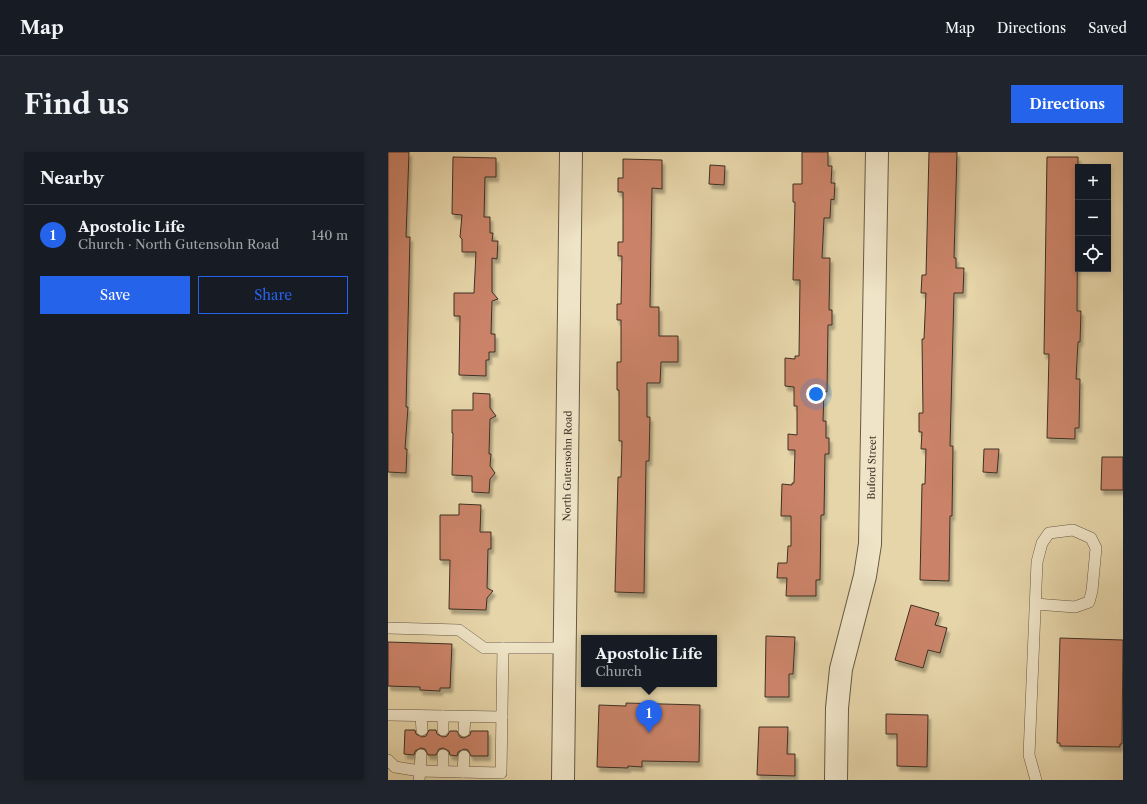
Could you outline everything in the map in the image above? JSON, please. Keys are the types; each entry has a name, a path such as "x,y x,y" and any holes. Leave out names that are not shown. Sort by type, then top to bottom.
{"street":[{"name":"North Gutensohn Road","path":"563,780 572,152"},
{"name":"Buford Street","path":"836,780 837,708 842,669 865,576 870,544 877,152"}],"lane":[{"path":"1035,604 1075,607 1089,602 1092,591 1096,548 1091,538 1073,530 1049,533 1042,543 1037,562 1035,604 1028,755 1036,780"},
{"path":"388,628 459,630 484,648 565,648"},
{"path":"388,760 395,767 419,775 443,771 501,773 503,648"},
{"path":"388,715 502,718"},
{"path":"421,716 422,730"},
{"path":"443,716 443,730"},
{"path":"464,731 465,717"},
{"path":"419,775 420,755"},
{"path":"443,755 443,771"},
{"path":"463,772 464,756"}],"building":[{"path":"388,152 409,152 406,237 410,237 406,407 408,407 405,449 407,449 406,473 388,472"},
{"path":"802,152 828,152 828,166 832,166 831,183 835,183 834,200 831,199 830,218 824,218 822,258 830,258 829,310 832,310 832,325 828,325 827,392 824,391 823,421 826,421 826,438 829,438 829,454 825,454 824,515 821,515 820,580 816,580 816,596 786,596 787,578 777,578 778,563 787,563 788,546 791,546 791,516 781,516 782,484 792,485 792,483 794,483 795,450 788,450 788,434 797,435 797,406 794,406 794,387 785,386 785,358 795,359 795,356 799,356 800,280 793,280 795,202 793,202 793,184 802,184"},
{"path":"929,152 957,152 954,258 956,258 956,268 964,268 963,293 954,293 950,446 953,446 952,516 950,516 949,581 920,580 922,484 925,484 926,449 921,449 922,432 919,432 919,413 923,413 922,339 924,339 926,293 921,293 922,275 926,275"},
{"path":"453,157 496,158 496,177 485,177 484,217 490,217 490,233 493,233 492,241 498,241 497,259 492,258 492,292 498,299 492,301 491,334 495,334 495,352 489,352 489,360 486,360 486,376 459,375 460,316 454,316 454,293 474,293 476,252 462,252 462,239 460,237 462,215 452,214"},
{"path":"1047,157 1078,157 1078,164 1075,164 1075,272 1077,272 1077,311 1081,311 1080,342 1078,342 1076,379 1080,379 1079,428 1075,428 1075,439 1047,438 1049,354 1044,354"},
{"path":"623,159 662,160 662,189 652,188 650,307 659,307 659,336 678,336 678,362 661,362 660,383 647,383 647,417 650,417 649,461 646,461 644,593 615,592 618,477 621,477 622,441 619,441 619,390 617,390 617,362 621,362 621,320 617,320 617,304 621,304 622,256 618,256 618,242 623,242 623,192 618,192 618,178 623,178"},
{"path":"710,165 725,166 724,185 709,184"},
{"path":"473,393 490,394 490,408 496,416 490,419 490,466 495,473 490,479 489,493 472,492 472,476 452,475 452,410 473,410"},
{"path":"984,449 999,449 997,473 983,472"},
{"path":"1102,457 1123,457 1123,490 1101,490"},
{"path":"459,504 481,505 480,532 491,532 491,549 488,549 487,588 493,591 487,598 486,610 449,609 450,560 440,560 440,515 459,515"},
{"path":"911,605 939,613 935,625 947,628 940,653 928,650 923,668 895,660"},
{"path":"766,636 795,637 793,674 789,674 789,697 765,697"},
{"path":"1060,638 1123,640 1122,744 1120,744 1120,747 1060,746 1060,743 1057,743"},
{"path":"388,642 452,644 450,688 440,688 440,691 420,690 420,687 388,686"},
{"path":"626,703 700,705 699,762 642,761 642,767 597,767 599,705 626,706"},
{"path":"886,714 928,715 927,767 897,766 897,734 886,734"},
{"path":"759,727 788,727 787,754 795,754 795,776 757,775"},
{"path":"405,730 415,730 416,734 422,737 426,736 429,730 436,730 437,734 443,737 447,736 450,731 457,731 460,737 464,738 470,735 471,731 488,731 488,756 471,756 468,750 464,749 458,752 457,756 450,755 449,751 443,748 439,749 436,755 428,755 425,749 421,748 415,751 414,755 404,754"}],"place":[{"name":"Apostolic Life","path":"649,733"}]}
